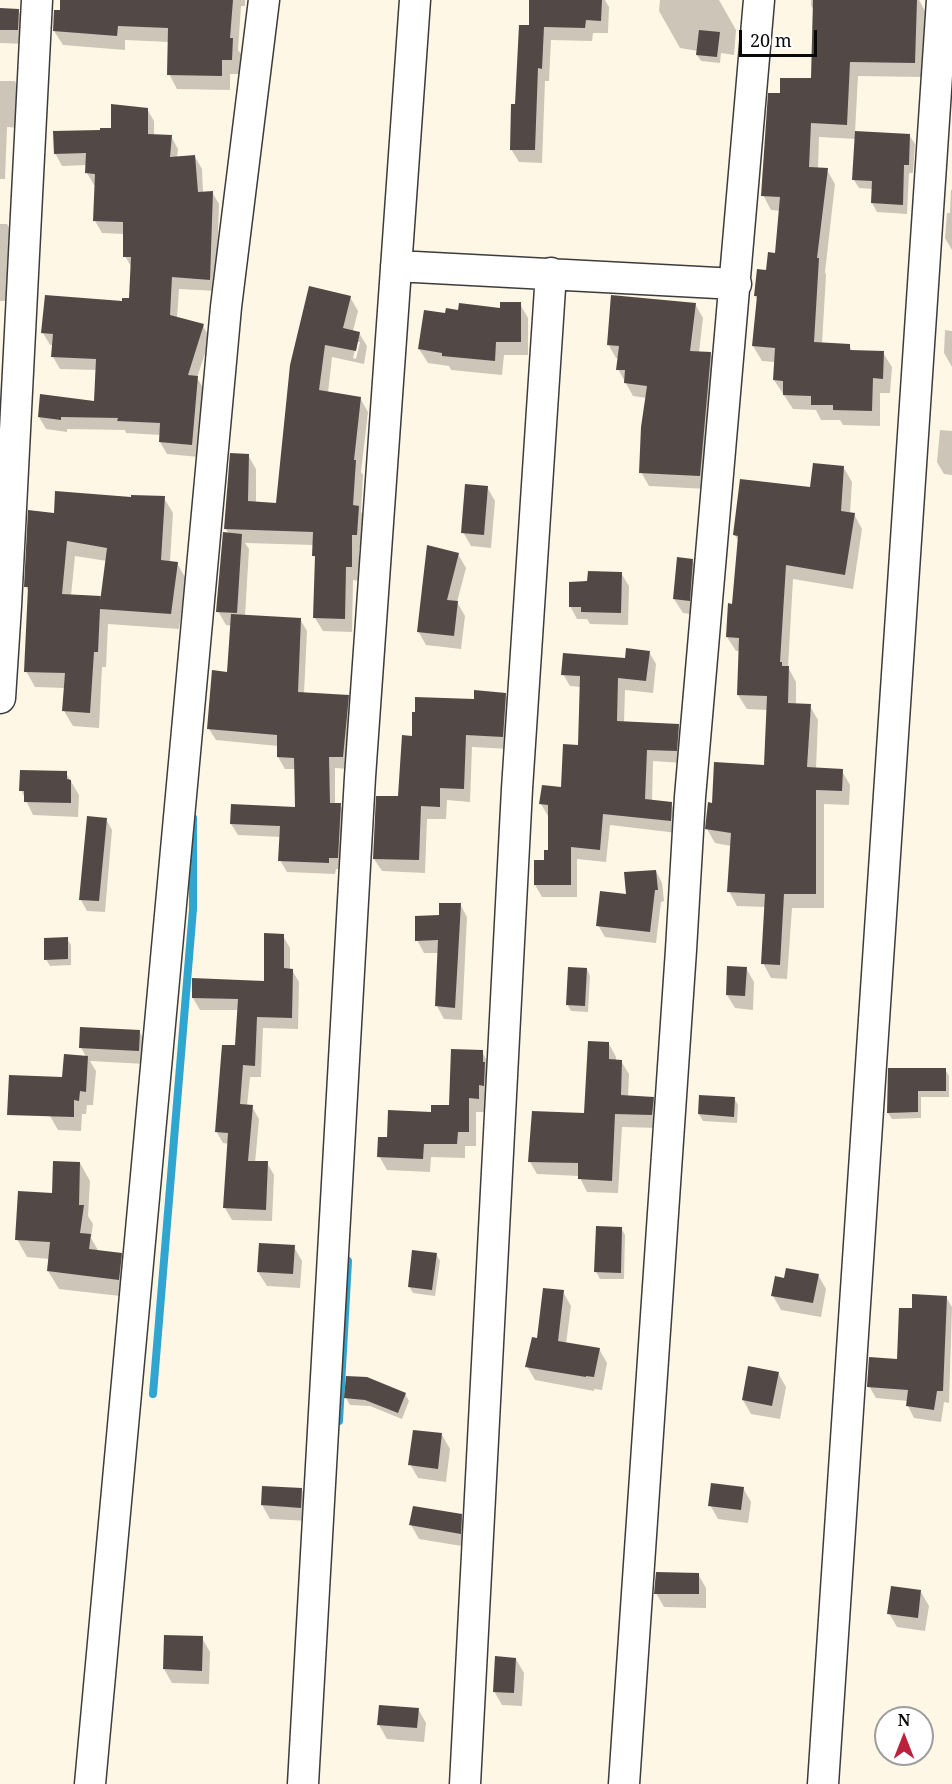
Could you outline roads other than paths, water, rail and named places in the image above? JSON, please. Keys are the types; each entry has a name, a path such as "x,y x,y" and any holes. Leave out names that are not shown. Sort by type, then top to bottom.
{"street":[{"path":"0,698 37,0"},
{"path":"90,1784 226,307 264,0"},
{"path":"303,1784 360,777 415,0"},
{"path":"624,1784 681,962 690,797 759,0"},
{"path":"823,1784 942,0"},
{"path":"396,266 736,284"},
{"path":"465,1784 517,789 551,273"}],"waterway":[{"path":"153,1394 193,909 193,818"},
{"path":"339,1421 348,1261"}]}
